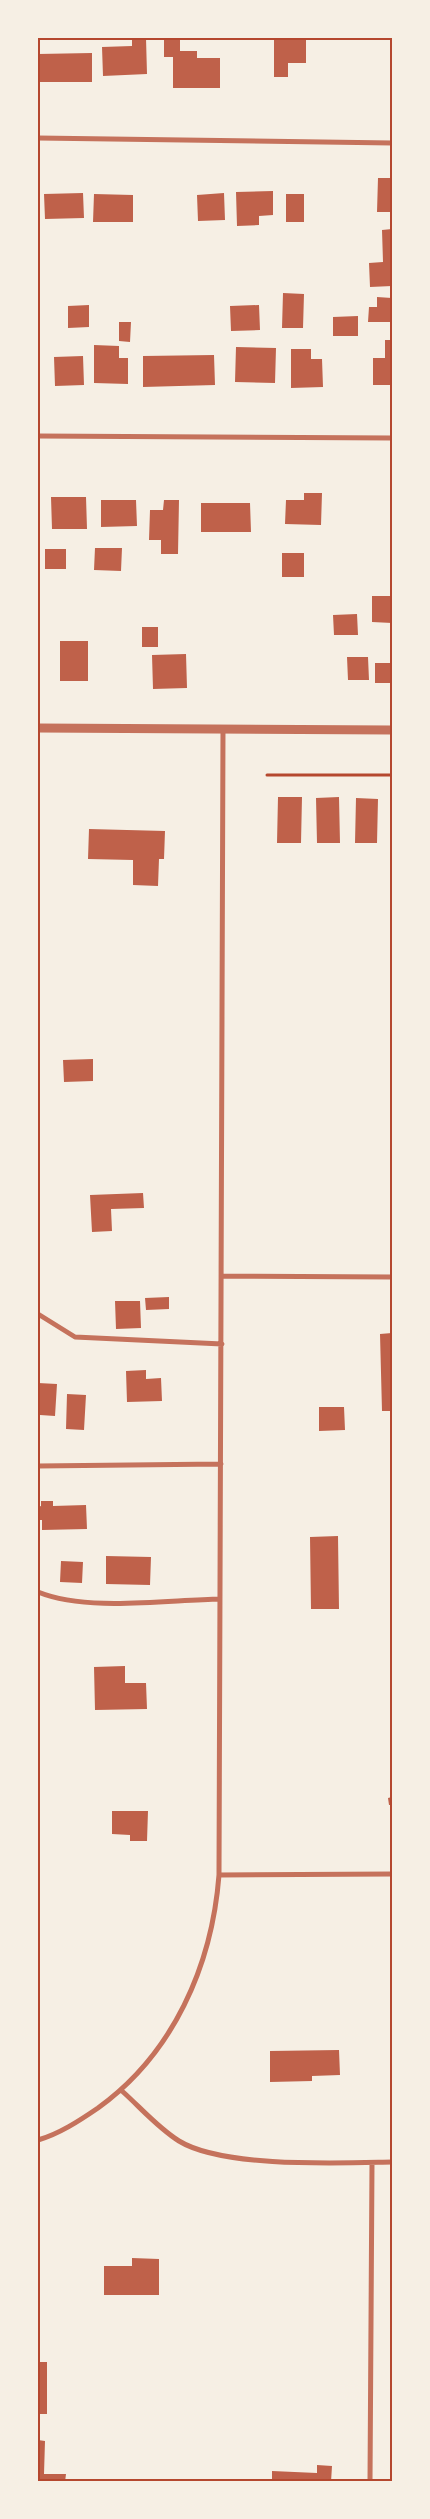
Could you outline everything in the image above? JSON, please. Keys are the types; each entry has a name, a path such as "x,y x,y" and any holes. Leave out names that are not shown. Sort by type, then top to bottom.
{"street":[{"path":"38,138 392,143"},
{"path":"38,436 392,438"},
{"path":"38,728 392,730"},
{"path":"38,2140 82,2119 122,2091 149,2061 171,2030 194,1986 207,1949 216,1912 220,1875 223,728"},
{"path":"223,1276 392,1277"},
{"path":"38,1314 75,1337 222,1344"},
{"path":"38,1466 221,1464"},
{"path":"38,1592 57,1599 84,1602 220,1598"},
{"path":"220,1875 392,1874"},
{"path":"122,2091 179,2141 209,2154 269,2160 392,2162"},
{"path":"370,2482 372,2163"}],"path":[{"path":"267,775 392,775"}],"building":[{"path":"132,38 146,38 147,74 103,76 102,47 132,46"},
{"path":"164,38 180,38 180,51 197,51 197,58 220,58 220,88 173,88 173,57 164,57"},
{"path":"274,38 306,38 306,63 288,63 288,77 274,77"},
{"path":"92,53 92,82 38,82 38,54"},
{"path":"378,178 392,178 392,212 377,212"},
{"path":"273,191 273,215 259,216 259,225 237,226 236,192"},
{"path":"83,193 84,218 45,219 44,194"},
{"path":"224,193 225,220 198,221 197,195"},
{"path":"94,194 133,195 133,222 93,222"},
{"path":"286,194 304,194 304,222 286,222"},
{"path":"392,229 392,286 370,287 369,263 383,262 382,230"},
{"path":"283,293 304,294 303,328 282,328"},
{"path":"377,297 392,298 392,322 368,322 369,307 377,307"},
{"path":"89,305 89,327 68,328 68,306"},
{"path":"259,305 260,330 231,331 230,306"},
{"path":"358,316 358,336 333,336 333,317"},
{"path":"119,322 131,322 130,342 119,341"},
{"path":"385,340 392,340 392,385 373,385 373,358 385,358"},
{"path":"94,345 119,346 119,358 128,358 128,384 94,383"},
{"path":"236,347 276,348 275,383 235,382"},
{"path":"291,349 311,349 311,359 322,359 323,387 291,388"},
{"path":"214,355 215,385 143,387 143,356"},
{"path":"83,356 84,385 55,386 54,357"},
{"path":"304,493 322,493 321,525 285,524 286,500 304,500"},
{"path":"51,497 86,497 87,529 52,529"},
{"path":"101,500 136,500 137,526 101,527"},
{"path":"164,500 179,500 178,554 161,554 161,540 149,540 150,510 163,510"},
{"path":"201,503 250,503 251,532 201,532"},
{"path":"95,548 122,548 121,571 94,570"},
{"path":"45,549 66,549 66,569 45,569"},
{"path":"282,553 304,553 304,577 282,577"},
{"path":"372,596 392,596 392,623 372,622"},
{"path":"357,614 358,635 334,635 333,615"},
{"path":"142,627 158,627 158,647 142,647"},
{"path":"60,641 88,641 88,681 60,681"},
{"path":"186,654 187,688 153,689 152,655"},
{"path":"347,657 368,657 369,680 348,680"},
{"path":"375,663 392,663 392,683 375,683"},
{"path":"278,797 302,797 301,843 277,843"},
{"path":"339,797 340,843 317,843 316,798"},
{"path":"356,798 378,799 377,843 355,843"},
{"path":"89,829 165,831 164,859 159,859 158,886 133,885 133,860 88,859"},
{"path":"93,1059 93,1081 64,1082 63,1060"},
{"path":"143,1193 144,1208 111,1209 112,1231 92,1232 90,1195"},
{"path":"169,1297 169,1309 146,1310 145,1298"},
{"path":"115,1301 140,1301 141,1328 116,1329"},
{"path":"392,1333 392,1411 382,1411 380,1334"},
{"path":"146,1370 146,1379 161,1378 162,1401 127,1402 126,1371"},
{"path":"38,1383 57,1384 55,1416 40,1415 39,1443"},
{"path":"67,1394 86,1395 84,1430 66,1429"},
{"path":"319,1407 344,1407 345,1430 319,1431"},
{"path":"41,1501 53,1501 53,1506 86,1505 87,1529 42,1530 42,1520 38,1520 38,1507 41,1506"},
{"path":"338,1536 339,1609 311,1609 310,1537"},
{"path":"106,1556 151,1557 150,1585 106,1584"},
{"path":"61,1561 83,1562 82,1583 60,1582"},
{"path":"125,1666 125,1683 146,1683 147,1709 95,1710 94,1667"},
{"path":"390,1771 392,1771 392,1785 391,1785"},
{"path":"392,1797 392,1805 389,1805 388,1798"},
{"path":"112,1811 148,1811 147,1841 130,1841 130,1835 112,1834"},
{"path":"339,2050 340,2075 312,2076 312,2081 270,2082 270,2051"},
{"path":"132,2258 159,2259 159,2295 104,2295 104,2266 132,2266"},
{"path":"38,2362 47,2362 47,2414 38,2414"},
{"path":"38,2440 45,2441 44,2474 66,2474 65,2482 38,2482"},
{"path":"317,2465 332,2466 331,2482 272,2482 272,2471 317,2473"}]}
